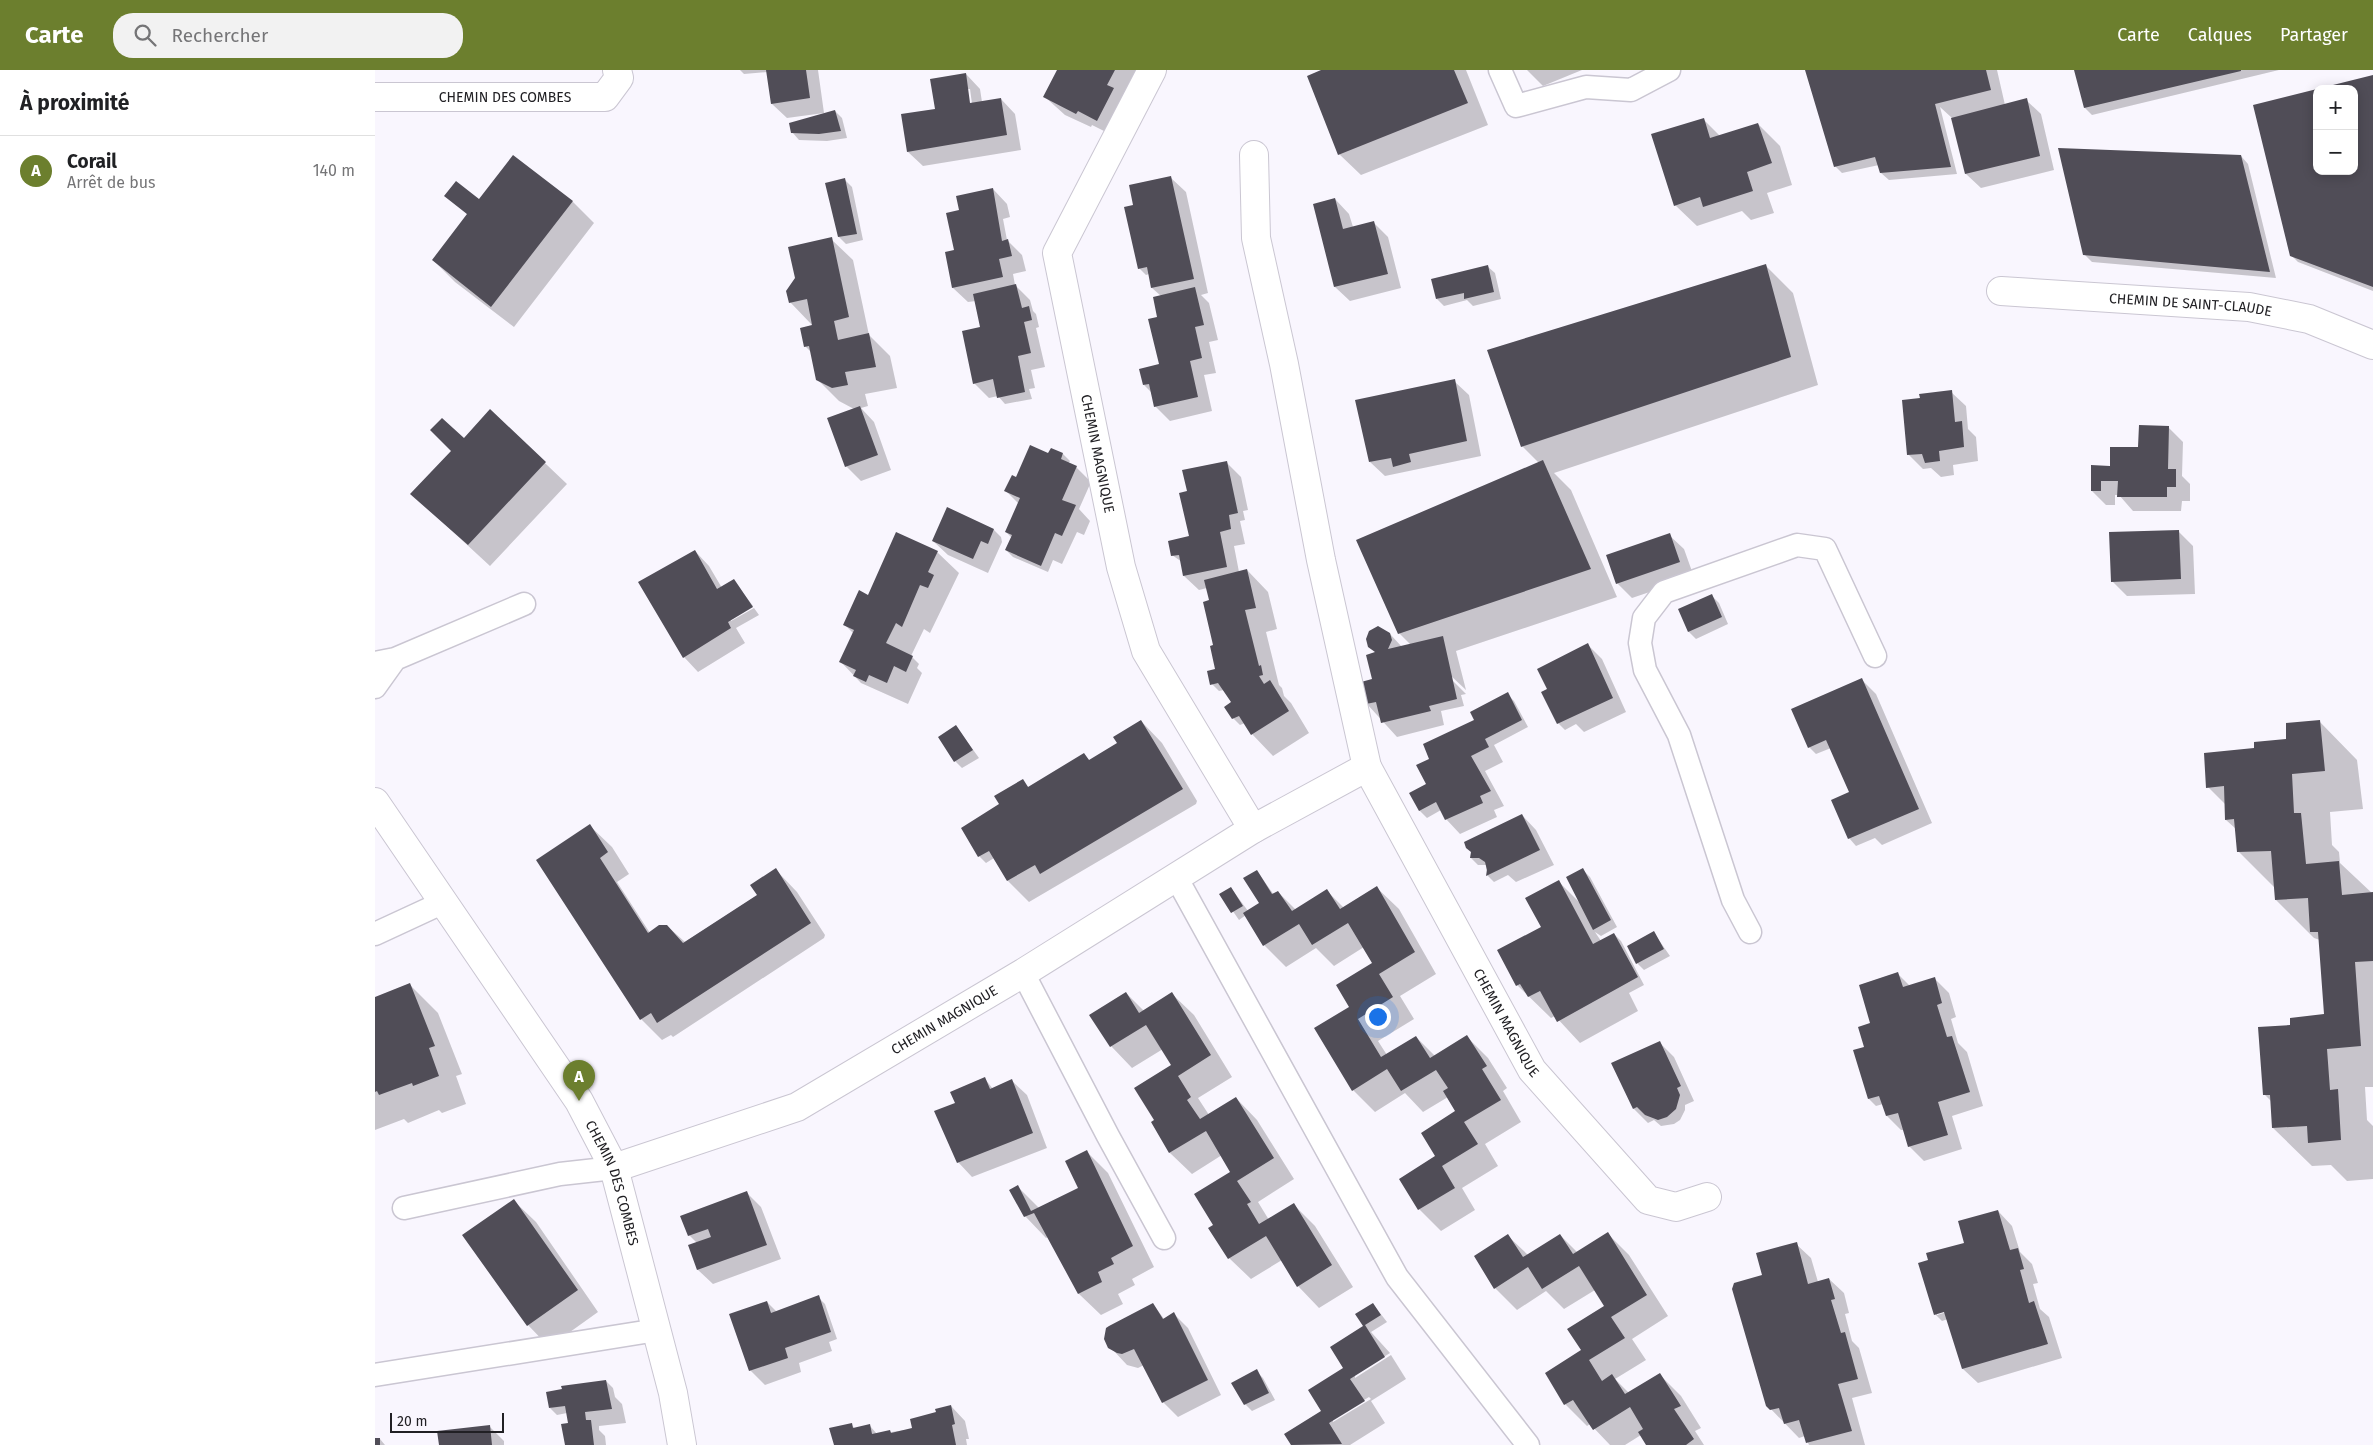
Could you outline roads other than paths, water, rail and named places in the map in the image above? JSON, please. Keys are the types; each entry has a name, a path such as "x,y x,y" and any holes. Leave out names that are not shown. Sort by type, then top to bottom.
{"street":[{"name":"CHEMIN DES COMBES","path":"375,97 605,97 619,78 617,70"},
{"name":"CHEMIN MAGNIQUE","path":"1152,70 1057,253 1121,567 1146,652 1253,829"},
{"name":"CHEMIN MAGNIQUE","path":"1254,155 1256,238 1284,364 1321,560 1367,766 1532,1070 1648,1200 1676,1207 1707,1197"},
{"name":"CHEMIN DE SAINT-CLAUDE","path":"2001,291 2249,307 2309,319 2373,346"},
{"name":"CHEMIN MAGNIQUE","path":"614,1168 797,1107 1023,973 1253,829 1367,766"},
{"name":"CHEMIN DES COMBES","path":"375,802 579,1101 614,1168 673,1393 682,1445"}],"lane":[{"path":"1500,70 1516,106 1586,86 1631,90 1669,70"},
{"path":"1751,932 1733,900 1679,735 1645,670 1640,643 1644,618 1664,592 1797,545 1825,548 1875,656"},
{"path":"375,686 385,661 524,604"},
{"path":"1176,877 1397,1277 1528,1445"},
{"path":"375,934 444,902"},
{"path":"1023,973 1108,1136 1164,1238"},
{"path":"403,1208 560,1174 614,1168"},
{"path":"375,1375 657,1330"}],"place":[{"name":"Corail","path":"579,1101"}]}
